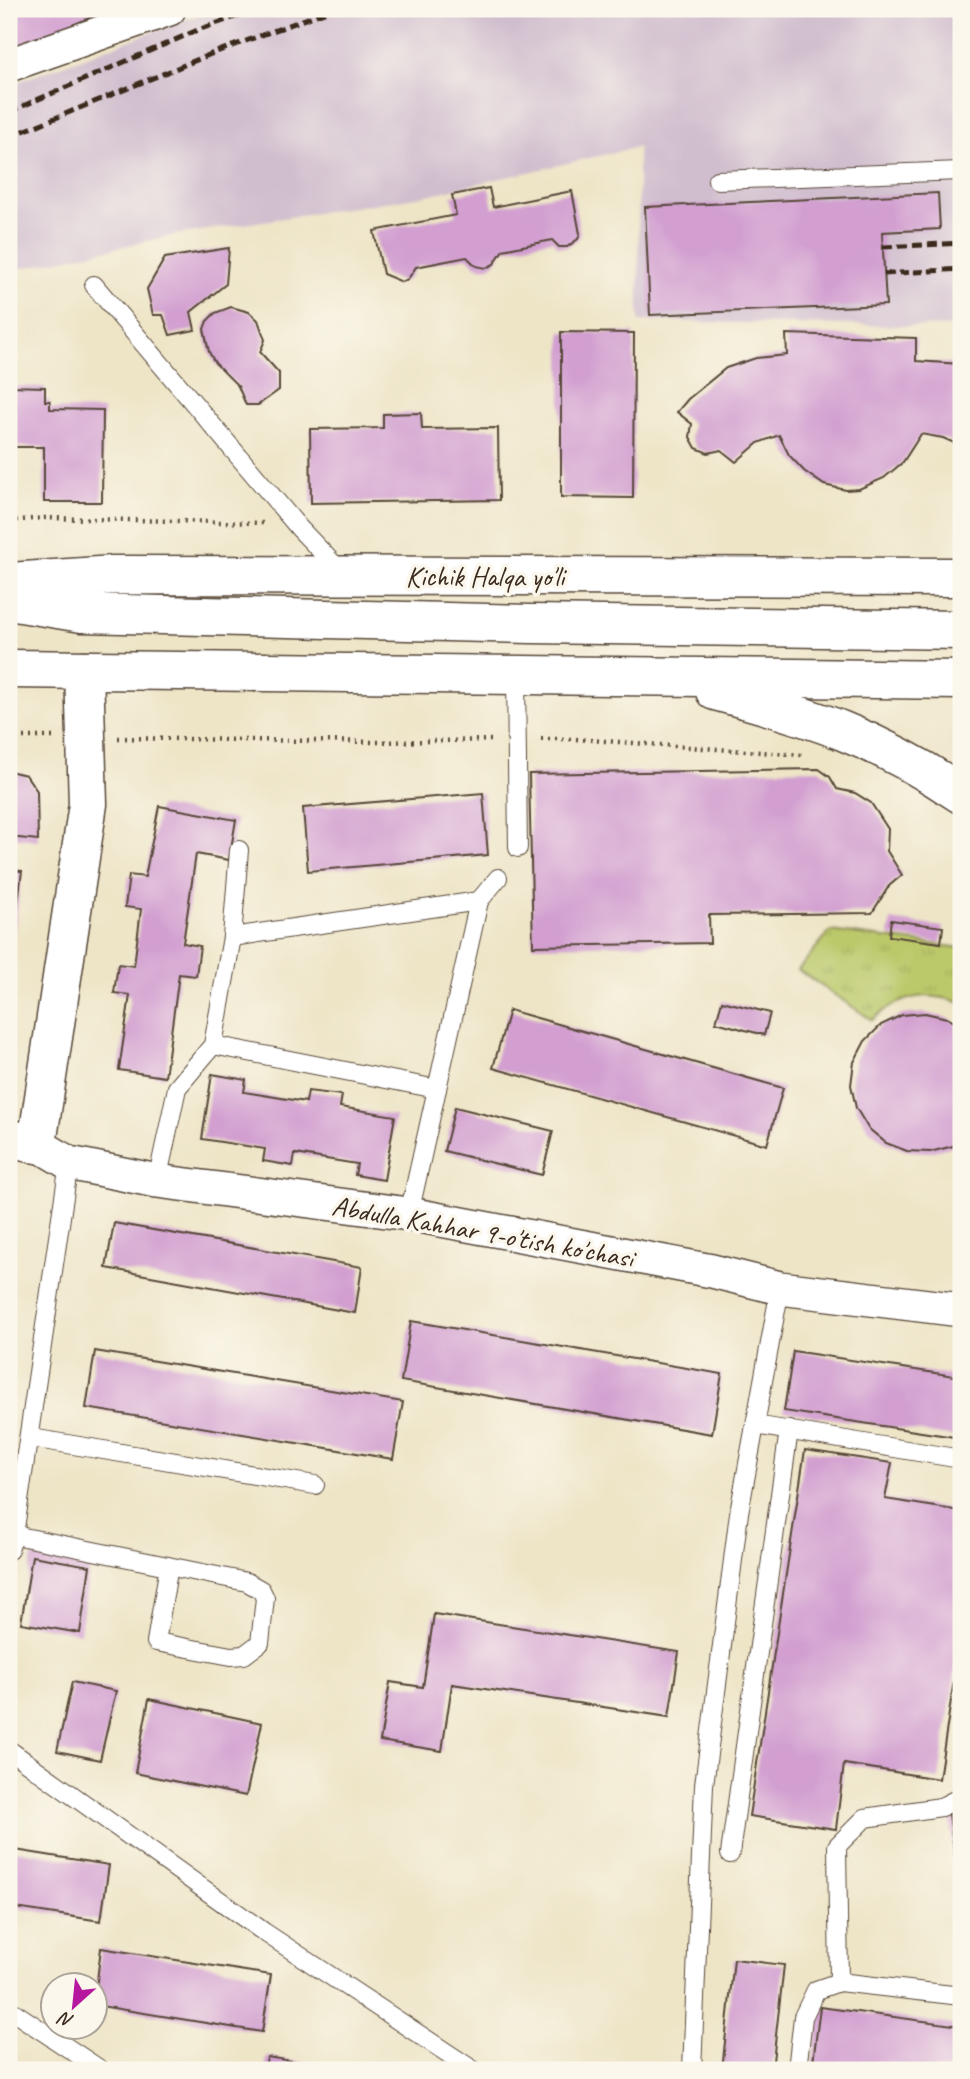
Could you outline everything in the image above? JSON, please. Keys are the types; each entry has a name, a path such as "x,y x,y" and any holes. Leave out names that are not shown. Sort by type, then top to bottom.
{"main road":[{"name":"Kichik Halqa yo'li","path":"9,582 81,594 344,575 961,578"},
{"path":"23,1142 88,804 81,594"},
{"path":"9,601 81,594 531,624 961,630"},
{"path":"9,669 961,680"},
{"path":"662,676 834,725 897,754 961,794"}],"street":[{"path":"9,65 169,9"},
{"name":"Abdulla Kahhar 9-o'tish ko'chasi","path":"23,1142 69,1163 157,1181 409,1214 712,1271 780,1288 961,1310"}],"lane":[{"path":"718,180 961,171"},
{"path":"94,285 299,528 344,575"},
{"path":"516,675 518,848"},
{"path":"157,1181 177,1088 213,1045 232,937 239,850"},
{"path":"409,1214 479,901 498,877"},
{"path":"232,937 479,901"},
{"path":"213,1045 437,1089"},
{"path":"69,1163 31,1438 11,1540 169,1566 247,1582 261,1590 265,1609 260,1643 254,1650 230,1656 156,1643 169,1566"},
{"path":"692,2070 704,1785 740,1513 780,1288"},
{"path":"755,1425 961,1459"},
{"path":"730,1854 789,1430"},
{"path":"31,1438 315,1485"},
{"path":"9,1750 264,1932 473,2070"},
{"path":"839,1982 837,1846 865,1818 941,1807 961,1797"},
{"path":"797,2070 803,2017 816,1990 839,1982 961,1996"},
{"path":"9,2009 101,2070"}],"path":[{"path":"9,521 45,518 248,521 299,528"},
{"path":"9,737 58,738"}],"shaded area":[{"path":"214,9 961,9 961,327 639,321 638,147 423,196 175,235 9,271 9,85"}],"green space":[{"path":"830,931 961,948 961,1003 936,997 914,998 893,1005 872,1020 798,970"}],"building":[{"path":"23,9 92,9 94,16 9,52 9,15"},
{"path":"96,9 114,9 98,15"},
{"path":"489,188 493,207 572,191 580,234 578,239 567,247 559,247 552,240 503,250 494,264 486,268 476,266 467,257 416,267 408,279 402,282 383,274 374,231 456,215 452,195"},
{"path":"938,193 940,229 882,232 886,305 650,315 645,207"},
{"path":"229,248 226,284 191,312 195,330 170,335 163,315 153,315 147,289 165,258"},
{"path":"231,307 249,312 258,320 265,340 260,352 279,373 279,390 258,405 246,405 238,386 215,363 209,352 204,329 207,321 215,313"},
{"path":"561,332 634,333 633,498 561,497"},
{"path":"786,334 916,338 916,361 961,364 961,446 943,438 921,434 903,462 884,478 859,489 846,490 824,485 804,471 789,455 779,435 758,443 736,462 721,450 708,453 696,448 690,437 692,424 677,412 688,399 726,368 756,358 787,355"},
{"path":"9,386 45,387 45,401 50,401 50,409 103,410 102,502 44,502 44,447 9,447"},
{"path":"421,413 422,429 498,428 499,500 311,503 310,429 383,428 383,414"},
{"path":"819,769 830,777 837,789 855,793 871,803 888,829 887,851 902,875 889,886 872,913 709,915 710,943 533,946 529,774"},
{"path":"9,771 26,775 37,791 38,840 9,837"},
{"path":"483,793 488,855 308,871 303,808"},
{"path":"159,806 236,820 229,860 196,854 183,943 200,946 196,976 179,974 165,1077 119,1070 130,995 114,993 118,964 134,966 141,909 125,907 129,875 145,877"},
{"path":"9,870 22,871 10,965 9,964"},
{"path":"891,920 943,927 941,943 889,936"},
{"path":"722,1001 770,1013 764,1035 716,1022"},
{"path":"509,1010 783,1088 767,1145 493,1068"},
{"path":"925,1013 947,1018 961,1026 961,1139 953,1146 930,1152 907,1151 886,1143 868,1128 856,1108 851,1085 854,1062 865,1041 881,1025 902,1015"},
{"path":"212,1074 246,1080 244,1092 306,1102 308,1091 342,1095 340,1107 395,1116 384,1180 355,1175 357,1164 295,1154 293,1166 263,1161 265,1149 202,1139"},
{"path":"455,1107 553,1131 542,1175 444,1151"},
{"path":"114,1223 362,1267 355,1313 106,1268"},
{"path":"411,1321 722,1374 712,1434 401,1381"},
{"path":"95,1351 403,1402 393,1459 86,1408"},
{"path":"793,1351 961,1377 961,1438 784,1411"},
{"path":"805,1450 892,1463 885,1499 961,1511 961,1634 939,1779 844,1764 836,1829 749,1816"},
{"path":"32,1556 90,1566 80,1633 21,1623"},
{"path":"434,1614 679,1652 669,1717 452,1684 442,1751 380,1741 390,1682 423,1687"},
{"path":"72,1682 116,1691 100,1760 57,1751"},
{"path":"149,1699 262,1723 246,1796 135,1773"},
{"path":"961,1813 961,1894 960,1895 949,1814"},
{"path":"9,1849 109,1865 101,1921 9,1907"},
{"path":"101,1948 271,1975 262,2032 108,2007 108,1970 98,1970"},
{"path":"734,1959 784,1965 772,2070 722,2070"},
{"path":"820,2007 961,2026 961,2070 812,2070"},
{"path":"267,2057 341,2069 341,2070 265,2070"}],"railway":[{"path":"9,112 198,30 258,9"},
{"path":"9,137 211,54 332,9"},
{"path":"883,247 961,243"},
{"path":"884,274 961,269"}]}
